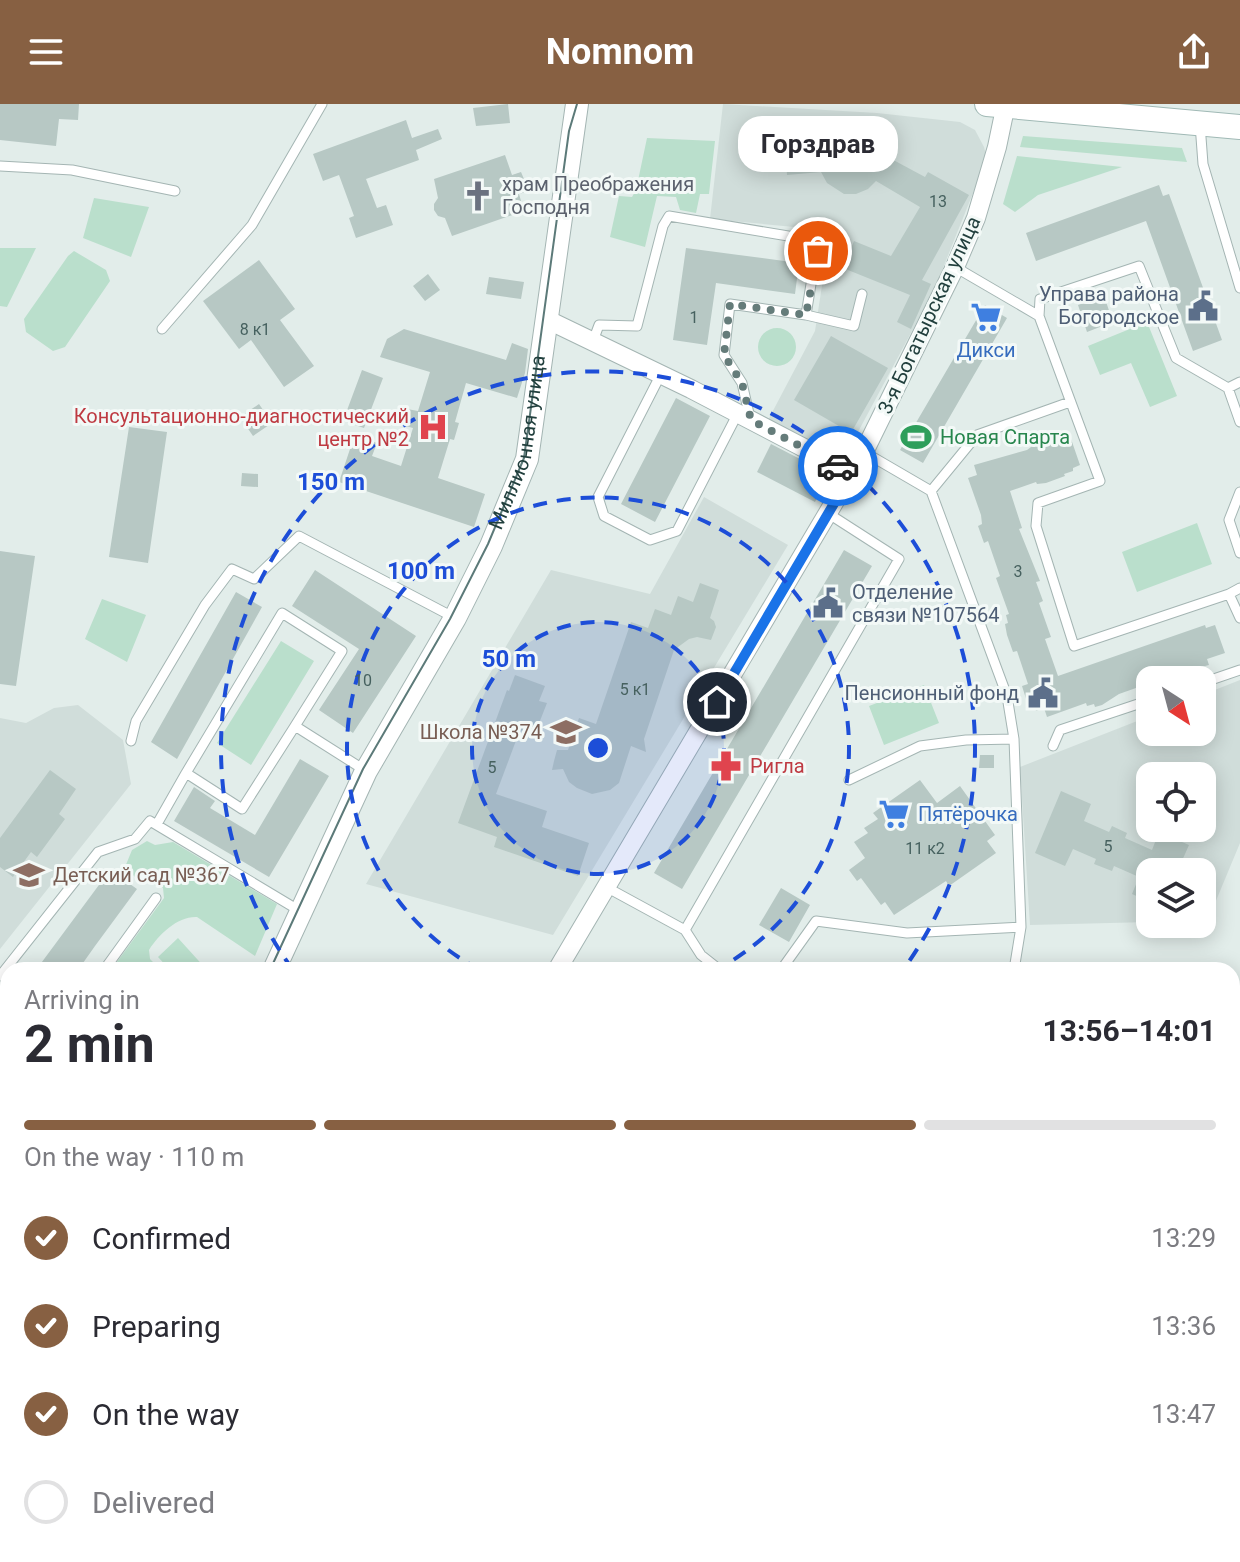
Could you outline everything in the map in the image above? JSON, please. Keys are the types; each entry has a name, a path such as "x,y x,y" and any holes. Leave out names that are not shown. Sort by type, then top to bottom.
{"main road":[{"path":"1000,104 1051,106 1240,127"}],"street":[{"name":"Миллионная улица","path":"278,962 366,771 455,618 491,546 527,459 577,104"},
{"name":"3-я Богатырская улица","path":"562,962 864,452 976,218 1000,104"},
{"path":"546,319 661,374 852,473"}],"lane":[{"path":"162,329 252,225 322,104"},
{"path":"1200,124 1203,164 1240,288"},
{"path":"0,166 72,170 175,191"},
{"path":"593,341 599,325 637,326 663,226 669,216 818,241 806,315"},
{"path":"1240,422 1228,388 1176,358 1139,266 1040,299 1039,316 1100,481 1038,503 1036,526 1074,646 1240,588"},
{"path":"955,267 1039,316"},
{"path":"661,374 598,497 604,516 650,540 677,531 744,417 742,383 724,355 730,304 806,315 854,326 862,294"},
{"path":"1228,388 1240,382"},
{"path":"931,491 977,435 1070,402"},
{"path":"864,452 931,491 1007,696 1014,739 1021,927 1015,962"},
{"path":"1240,492 1229,520 1240,553"},
{"path":"685,930 899,559 829,514"},
{"path":"131,741 136,721 151,695 205,605 232,569 254,579 299,536 455,618"},
{"path":"1229,594 1240,618"},
{"path":"157,824 186,773 282,613 342,651 242,809 186,773"},
{"path":"1216,678 1240,670"},
{"path":"1053,746 1060,730 1136,705"},
{"path":"295,726 366,771"},
{"path":"849,780 920,746 966,740 1014,739"},
{"path":"11,962 98,852 135,839 150,821 300,911"},
{"path":"606,887 685,930 701,955 710,962"},
{"path":"110,962 156,898"},
{"path":"787,962 816,921 907,933 1021,927"}],"shaded area":[{"path":"723,104 877,113 960,122 975,130 984,147 987,158 935,288 843,460 766,424 815,331 827,253 825,235 816,229 710,219"},
{"name":"Школа №374","path":"704,497 788,545 553,935 366,884 551,570 650,594"},
{"path":"1240,680 1240,843 1216,901 1216,858 1136,858 1136,922 1030,925 1020,767 1136,721 1136,746 1216,746 1216,689"},
{"name":"Детский сад №367","path":"78,705 123,740 131,784 0,949 0,718 26,723 54,708"}],"green space":[{"path":"1023,136 1182,148 1187,162 1020,147"},
{"path":"647,138 715,141 709,194 700,194 696,213 680,210 676,197 657,196 645,247 610,237 619,196 632,197 636,190"},
{"path":"1017,156 1122,167 1038,195 1015,212 1003,204"},
{"path":"94,198 149,207 131,257 83,238"},
{"path":"0,248 36,248 7,307 0,306"},
{"path":"74,251 106,270 110,281 65,347 53,351 26,332 24,319"},
{"path":"1147,322 1177,396 1150,407 1131,363 1100,375 1088,346"},
{"path":"777,328 790,334 796,347 790,360 777,366 764,360 758,347 764,334"},
{"path":"1197,523 1212,564 1137,592 1122,552"},
{"path":"102,599 146,615 127,662 85,639"},
{"path":"281,641 314,661 251,765 217,743"},
{"path":"924,685 939,723 884,745 869,706"},
{"path":"147,841 155,845 173,842 277,904 255,956 197,917 190,917 170,927 158,938 149,950 153,962 117,962 164,898 163,888 137,879 125,867 132,850"},
{"path":"178,938 200,962 163,962 158,957"}],"building":[{"path":"0,104 79,104 78,120 59,119 56,146 0,140"},
{"path":"508,104 510,123 476,126 473,108"},
{"path":"406,120 412,138 438,129 442,139 416,150 419,160 366,179 377,208 386,205 393,225 356,238 349,218 354,216 339,175 323,181 313,154"},
{"path":"871,136 871,148 925,177 928,172 969,195 922,280 931,284 911,329 897,322 910,295 843,268 854,241 891,256 920,207 876,181 856,194 844,194 827,183 821,172 787,175 785,142"},
{"name":"храм Преображения Господня","path":"505,155 512,175 521,172 529,191 519,194 524,211 452,236 445,218 438,216 434,210 438,198 434,179"},
{"path":"1159,185 1163,196 1169,194 1222,340 1193,351 1146,221 1036,261 1026,233"},
{"path":"686,248 799,263 795,294 716,283 707,345 673,340"},
{"path":"259,260 295,309 280,320 314,366 284,387 251,340 239,349 203,301"},
{"path":"428,274 440,290 425,301 413,286"},
{"path":"489,277 524,282 521,299 486,294"},
{"path":"1104,296 1113,322 1087,332 1078,305"},
{"path":"985,305 1007,318 923,463 900,450"},
{"name":"Консультационно-диагностический центр №2","path":"404,329 506,360 512,343 528,349 517,398 466,383 455,422 459,423 454,440 450,439 438,478 485,494 474,527 339,482 355,434 377,443 372,456 401,466 413,428 402,425 407,409 418,411 430,372 380,357 387,339"},
{"path":"831,336 888,368 851,433 794,400"},
{"path":"362,370 383,378 364,428 343,421"},
{"path":"676,398 710,416 655,522 621,504"},
{"path":"259,404 272,423 253,436 240,417"},
{"path":"129,427 167,432 148,563 109,557"},
{"path":"1047,436 1049,440 1057,437 1058,440 1070,436 1080,465 1065,476 1010,491 1022,528 1019,529 1040,581 1036,582 1043,601 1039,603 1051,637 1045,639 1058,676 1205,625 1206,628 1215,625 1225,653 1207,659 1209,665 1205,666 1136,666 1136,688 1095,707 1086,703 1047,717 1044,708 1036,711 1032,700 1027,702 1022,686 1028,684 1017,651 1013,652 1007,635 1005,624 1008,623 1006,615 1009,614 996,578 1000,576 988,541 984,543 978,526 982,524 981,515 968,478 977,475 974,465 1027,450 1031,447 1030,442"},
{"path":"771,444 829,474 815,502 757,472"},
{"path":"242,473 258,474 258,487 241,486"},
{"path":"844,550 872,566 682,889 654,873"},
{"path":"0,551 35,556 16,686 0,684"},
{"path":"315,570 416,636 353,733 319,710 359,649 292,606"},
{"path":"700,583 719,590 710,618 716,627 711,640 689,639 674,650 644,739 646,752 631,746 619,783 610,790 592,794 577,788 569,782 563,769 552,770 557,750 568,750 579,718 596,724 631,622 648,628 655,609 671,615 678,596 693,602"},
{"path":"236,592 262,607 177,759 151,742"},
{"path":"515,675 545,686 539,701 547,703 534,736 520,730 496,794 547,811 542,827 589,843 578,876 494,847 497,837 458,823"},
{"path":"980,755 994,755 994,768 979,768"},
{"path":"300,759 329,776 269,877 174,821 194,787 215,801 210,808 255,835"},
{"path":"50,770 76,789 59,814 65,819 37,857 31,852 13,877 0,867 0,838"},
{"path":"920,780 937,803 960,786 995,835 987,841 996,853 949,886 946,881 894,915 885,902 881,905 861,878 857,881 849,870 865,858 854,842 868,833 864,828 878,819 873,813"},
{"path":"1061,791 1091,804 1084,821 1109,832 1112,826 1127,833 1125,838 1152,850 1155,842 1189,845 1183,858 1136,858 1136,876 1114,866 1112,871 1094,864 1096,859 1073,849 1065,866 1035,853"},
{"path":"110,870 137,889 84,962 42,962"},
{"path":"781,888 810,905 789,942 759,925"}],"tram line":[{"path":"274,962 363,769 450,619 488,544 524,458 569,131 577,104"}],"way so far":[{"path":"818,251 806,315 730,304 724,355 742,383 751,420 838,466"}],"place":[{"name":"храм Преображения Господня","path":"478,196"},
{"name":"Горздрав","path":"818,251"},
{"name":"Управа района Богородское","path":"1203,306"},
{"name":"Дикси","path":"986,317"},
{"name":"Консультационно-диагностический центр №2","path":"433,427"},
{"name":"Новая Спарта","path":"916,437"},
{"name":"Отделение связи №107564","path":"828,603"},
{"name":"Пенсионный фонд","path":"1043,693"},
{"name":"Школа №374","path":"566,732"},
{"name":"Ригла","path":"726,766"},
{"name":"Пятёрочка","path":"894,814"},
{"name":"Детский сад №367","path":"29,875"}],"route":[{"path":"717,702 852,473 838,466"}]}
